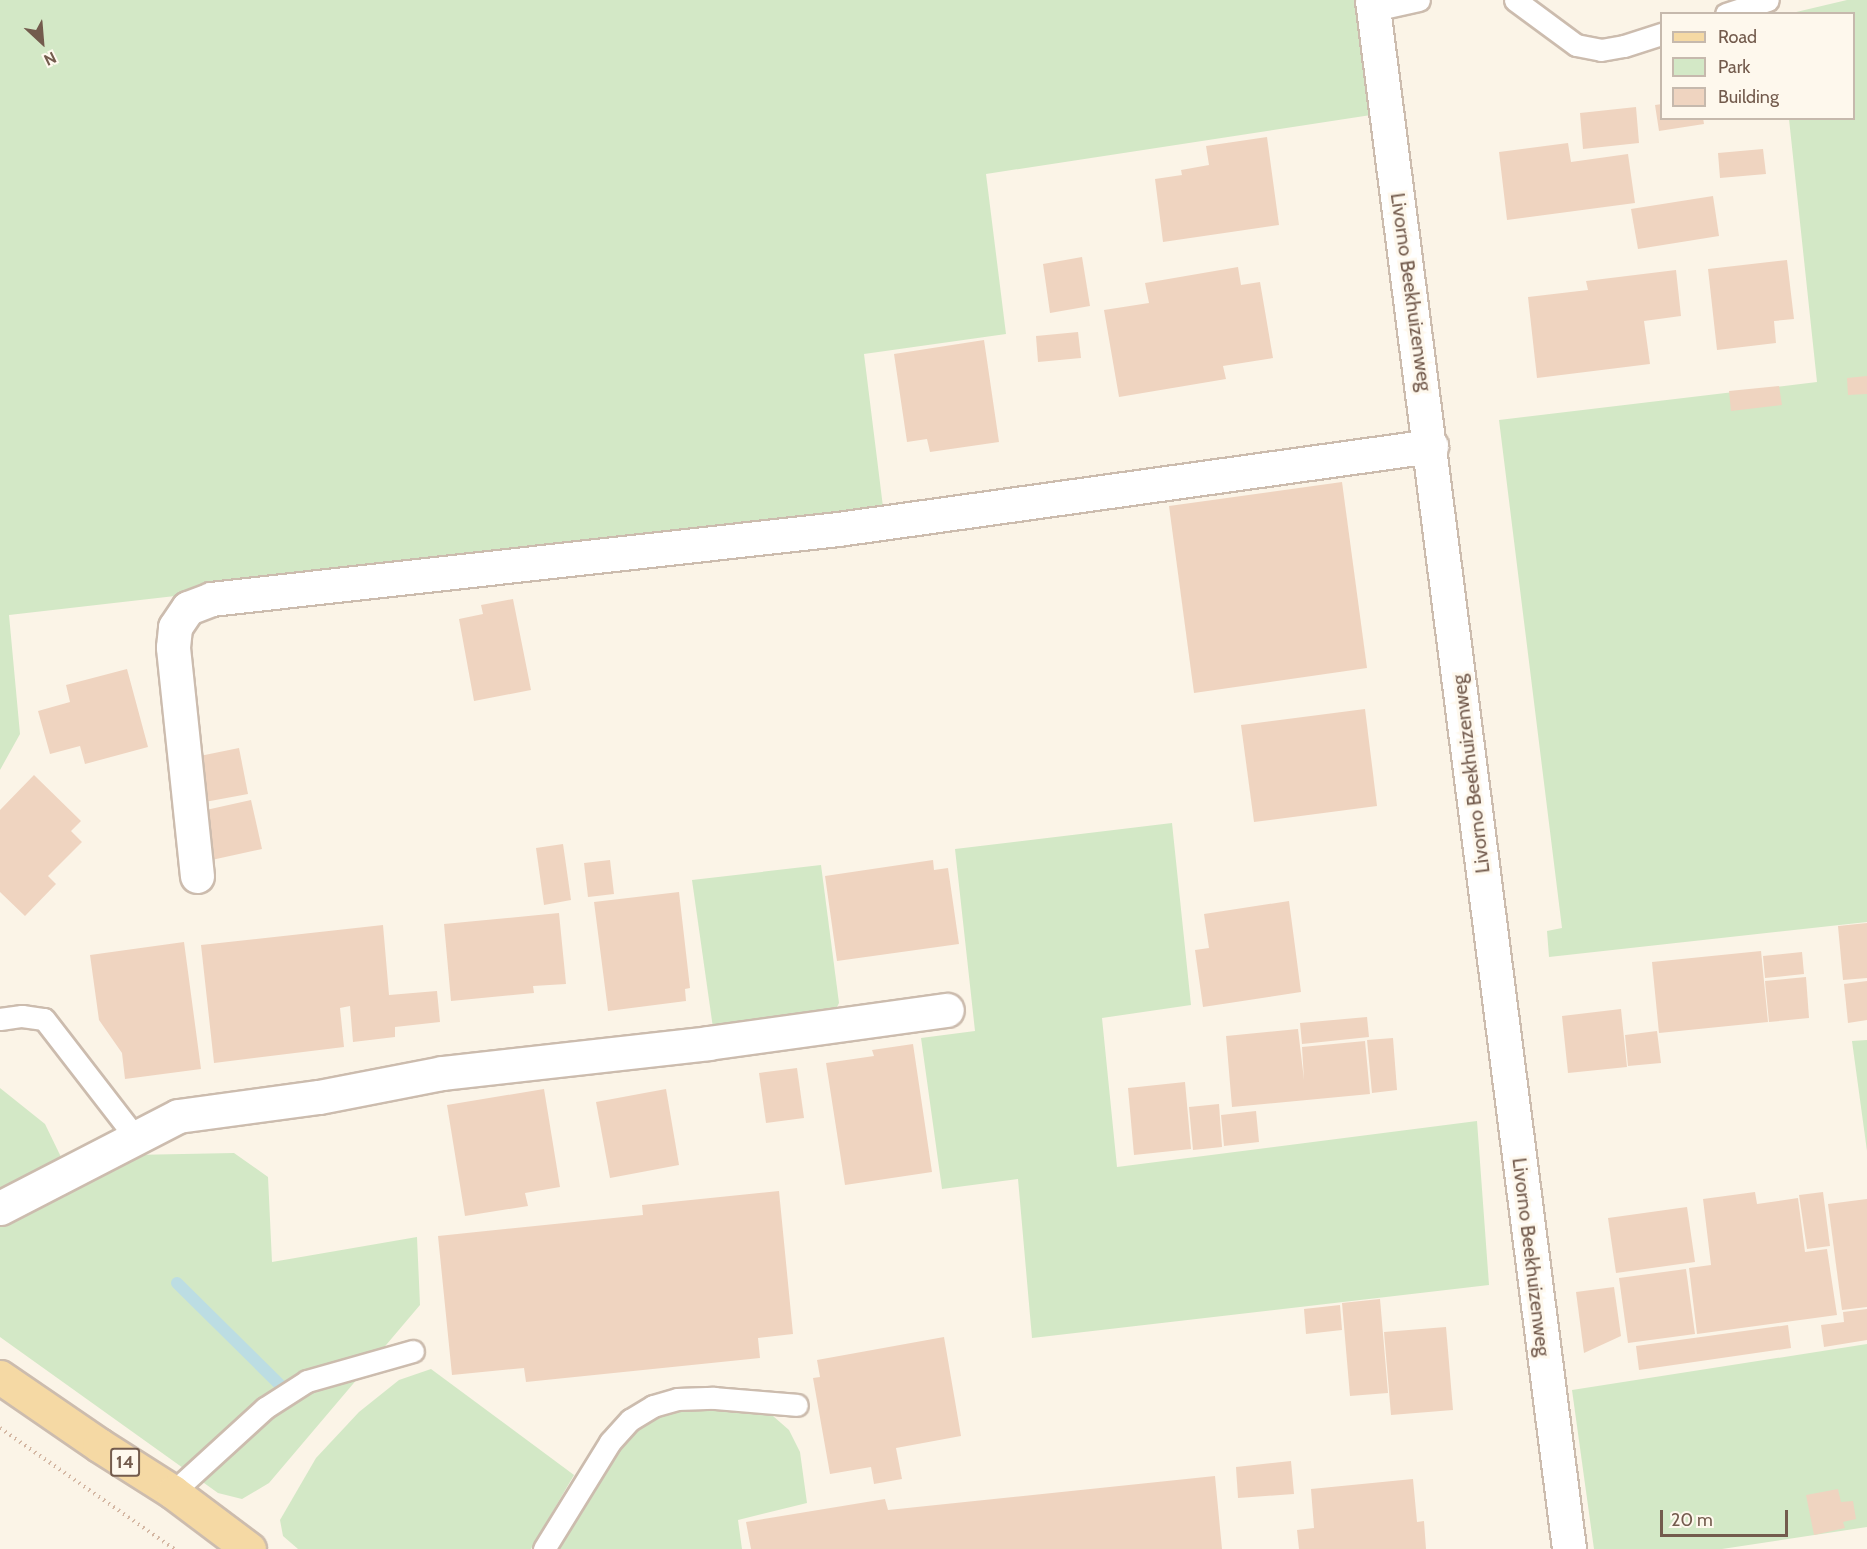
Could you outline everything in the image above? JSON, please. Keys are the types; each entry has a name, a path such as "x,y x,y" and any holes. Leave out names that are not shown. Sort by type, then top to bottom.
{"main road":[{"name":"14","path":"0,1377 99,1445 173,1492 249,1549"}],"street":[{"name":"Livorno Beekhuizenweg","path":"1373,5 1431,446 1513,1120 1569,1549"},
{"path":"197,876 173,647 175,627 188,608 211,599 838,529 1431,446"},
{"path":"0,1208 178,1116 319,1096 442,1073 708,1043 947,1010"}],"lane":[{"path":"1373,5 1419,0"},
{"path":"1515,0 1576,45 1600,50 1624,46 1660,35"},
{"path":"1732,12 1768,0"},
{"path":"0,1019 22,1016 44,1019 135,1138"},
{"path":"173,1492 265,1408 307,1381 413,1351"},
{"path":"544,1549 610,1442 630,1420 653,1406 678,1399 714,1398 797,1405"}],"path":[{"path":"0,1428 174,1549"}],"green space":[{"path":"0,0 1357,0 1371,115 986,174 1006,334 864,354 884,515 9,615 20,734 0,770"},
{"path":"1847,0 1867,0 1867,922 1549,957 1547,931 1562,928 1499,420 1817,382 1789,120 1855,120 1855,12 1796,12"},
{"path":"1172,823 1191,1005 1102,1018 1117,1167 1477,1121 1489,1285 1032,1338 1018,1179 942,1189 921,1038 975,1031 955,849"},
{"path":"821,865 839,1003 834,1013 714,1035 692,880"},
{"path":"1867,1040 1867,1151 1852,1041"},
{"path":"0,1088 45,1124 61,1157 43,1172 0,1194"},
{"path":"234,1153 268,1177 272,1262 417,1237 420,1305 269,1483 242,1499 218,1493 0,1337 0,1219 132,1155"},
{"path":"1867,1344 1867,1527 1722,1549 1594,1549 1572,1390"},
{"path":"431,1369 574,1475 531,1549 298,1549 283,1536 280,1520 316,1458 359,1412 399,1380"},
{"path":"683,1404 728,1405 773,1416 789,1430 800,1452 807,1503 738,1520 742,1549 554,1549 615,1451 647,1418"}],"building":[{"path":"1660,104 1660,120 1703,120 1704,124 1659,131 1655,105"},
{"path":"1636,107 1639,143 1583,149 1580,113"},
{"path":"1267,137 1279,225 1163,242 1155,179 1182,175 1181,170 1209,165 1206,146"},
{"path":"1568,143 1571,162 1628,154 1635,203 1507,220 1499,152"},
{"path":"1763,149 1766,174 1720,178 1718,153"},
{"path":"1713,196 1719,236 1638,249 1631,209"},
{"path":"1082,257 1090,306 1050,313 1043,264"},
{"path":"1787,260 1794,319 1774,321 1776,343 1717,350 1708,269"},
{"path":"1238,267 1241,285 1260,282 1273,358 1223,366 1226,379 1119,397 1104,310 1149,303 1145,283"},
{"path":"1676,270 1681,316 1644,321 1650,364 1537,378 1528,297 1588,290 1586,281"},
{"path":"1078,332 1081,358 1038,362 1036,336"},
{"path":"984,340 999,442 930,452 927,439 907,442 894,354"},
{"path":"1867,376 1867,394 1848,395 1847,378"},
{"path":"1779,386 1782,405 1731,411 1729,391"},
{"path":"1342,482 1367,668 1194,693 1169,506"},
{"path":"513,599 531,690 474,701 459,619 483,614 481,605"},
{"path":"127,669 148,747 85,764 80,746 50,754 38,711 70,702 66,685"},
{"path":"1365,709 1377,806 1254,822 1241,725"},
{"path":"239,748 248,794 194,804 185,759"},
{"path":"34,775 81,821 71,831 82,842 48,876 56,884 25,916 0,892 0,810"},
{"path":"251,800 262,849 207,861 197,812"},
{"path":"563,844 571,900 544,905 536,848"},
{"path":"610,860 614,894 588,897 584,863"},
{"path":"933,860 934,870 948,868 959,944 837,961 825,876"},
{"path":"679,892 690,988 685,989 686,1001 608,1011 594,902"},
{"path":"1289,901 1301,992 1203,1007 1195,950 1209,948 1204,914"},
{"path":"559,913 566,984 533,986 534,993 451,1001 444,924"},
{"path":"1867,923 1867,978 1843,980 1838,926"},
{"path":"383,925 389,995 437,991 440,1022 395,1027 395,1037 353,1042 350,1006 340,1008 344,1047 214,1063 201,945"},
{"path":"184,942 201,1069 125,1079 122,1053 99,1020 90,955"},
{"path":"1761,951 1768,1022 1659,1033 1652,962"},
{"path":"1802,952 1804,974 1765,978 1763,956"},
{"path":"1806,977 1809,1018 1769,1022 1765,981"},
{"path":"1867,981 1867,1020 1848,1023 1844,984"},
{"path":"1621,1009 1627,1067 1568,1073 1562,1016"},
{"path":"1367,1017 1369,1037 1302,1044 1300,1023"},
{"path":"1298,1029 1304,1080 1302,1047 1365,1041 1370,1094 1232,1107 1226,1036"},
{"path":"1657,1031 1661,1063 1628,1066 1625,1035"},
{"path":"1393,1038 1397,1090 1372,1093 1367,1040"},
{"path":"913,1044 932,1172 845,1185 826,1063 874,1056 872,1050"},
{"path":"797,1068 804,1118 766,1123 759,1073"},
{"path":"1185,1082 1191,1149 1134,1155 1128,1088"},
{"path":"544,1089 560,1187 525,1193 528,1206 465,1216 447,1105"},
{"path":"666,1089 679,1165 610,1178 596,1102"},
{"path":"1219,1104 1222,1147 1193,1150 1189,1107"},
{"path":"1256,1111 1259,1142 1224,1146 1221,1115"},
{"path":"779,1191 793,1334 758,1338 760,1358 526,1382 524,1368 452,1375 438,1236 643,1215 642,1205"},
{"path":"1755,1192 1757,1204 1798,1198 1805,1252 1827,1249 1837,1315 1697,1334 1689,1268 1711,1265 1703,1199"},
{"path":"1823,1192 1830,1246 1807,1249 1799,1195"},
{"path":"1867,1199 1867,1307 1842,1310 1828,1204"},
{"path":"1687,1207 1695,1262 1616,1273 1608,1218"},
{"path":"1686,1269 1695,1334 1628,1343 1619,1278"},
{"path":"1614,1287 1621,1336 1584,1353 1576,1292"},
{"path":"1380,1299 1388,1393 1350,1396 1342,1303"},
{"path":"1340,1305 1342,1330 1306,1334 1304,1309"},
{"path":"1867,1309 1867,1340 1824,1347 1821,1325 1844,1322 1843,1312"},
{"path":"1788,1325 1791,1348 1639,1370 1636,1346"},
{"path":"1446,1327 1453,1410 1391,1415 1384,1332"},
{"path":"944,1337 961,1436 896,1448 902,1479 874,1484 871,1467 830,1474 813,1378 820,1377 817,1360"},
{"path":"1291,1461 1294,1494 1238,1498 1236,1467"},
{"path":"1215,1476 1222,1549 751,1549 746,1522 885,1499 888,1510"},
{"path":"1413,1479 1417,1522 1424,1521 1426,1549 1299,1549 1297,1530 1314,1528 1311,1489"},
{"path":"1838,1489 1841,1502 1853,1501 1856,1519 1843,1522 1845,1528 1814,1535 1806,1495"}],"waterway":[{"path":"177,1283 287,1392"}]}
